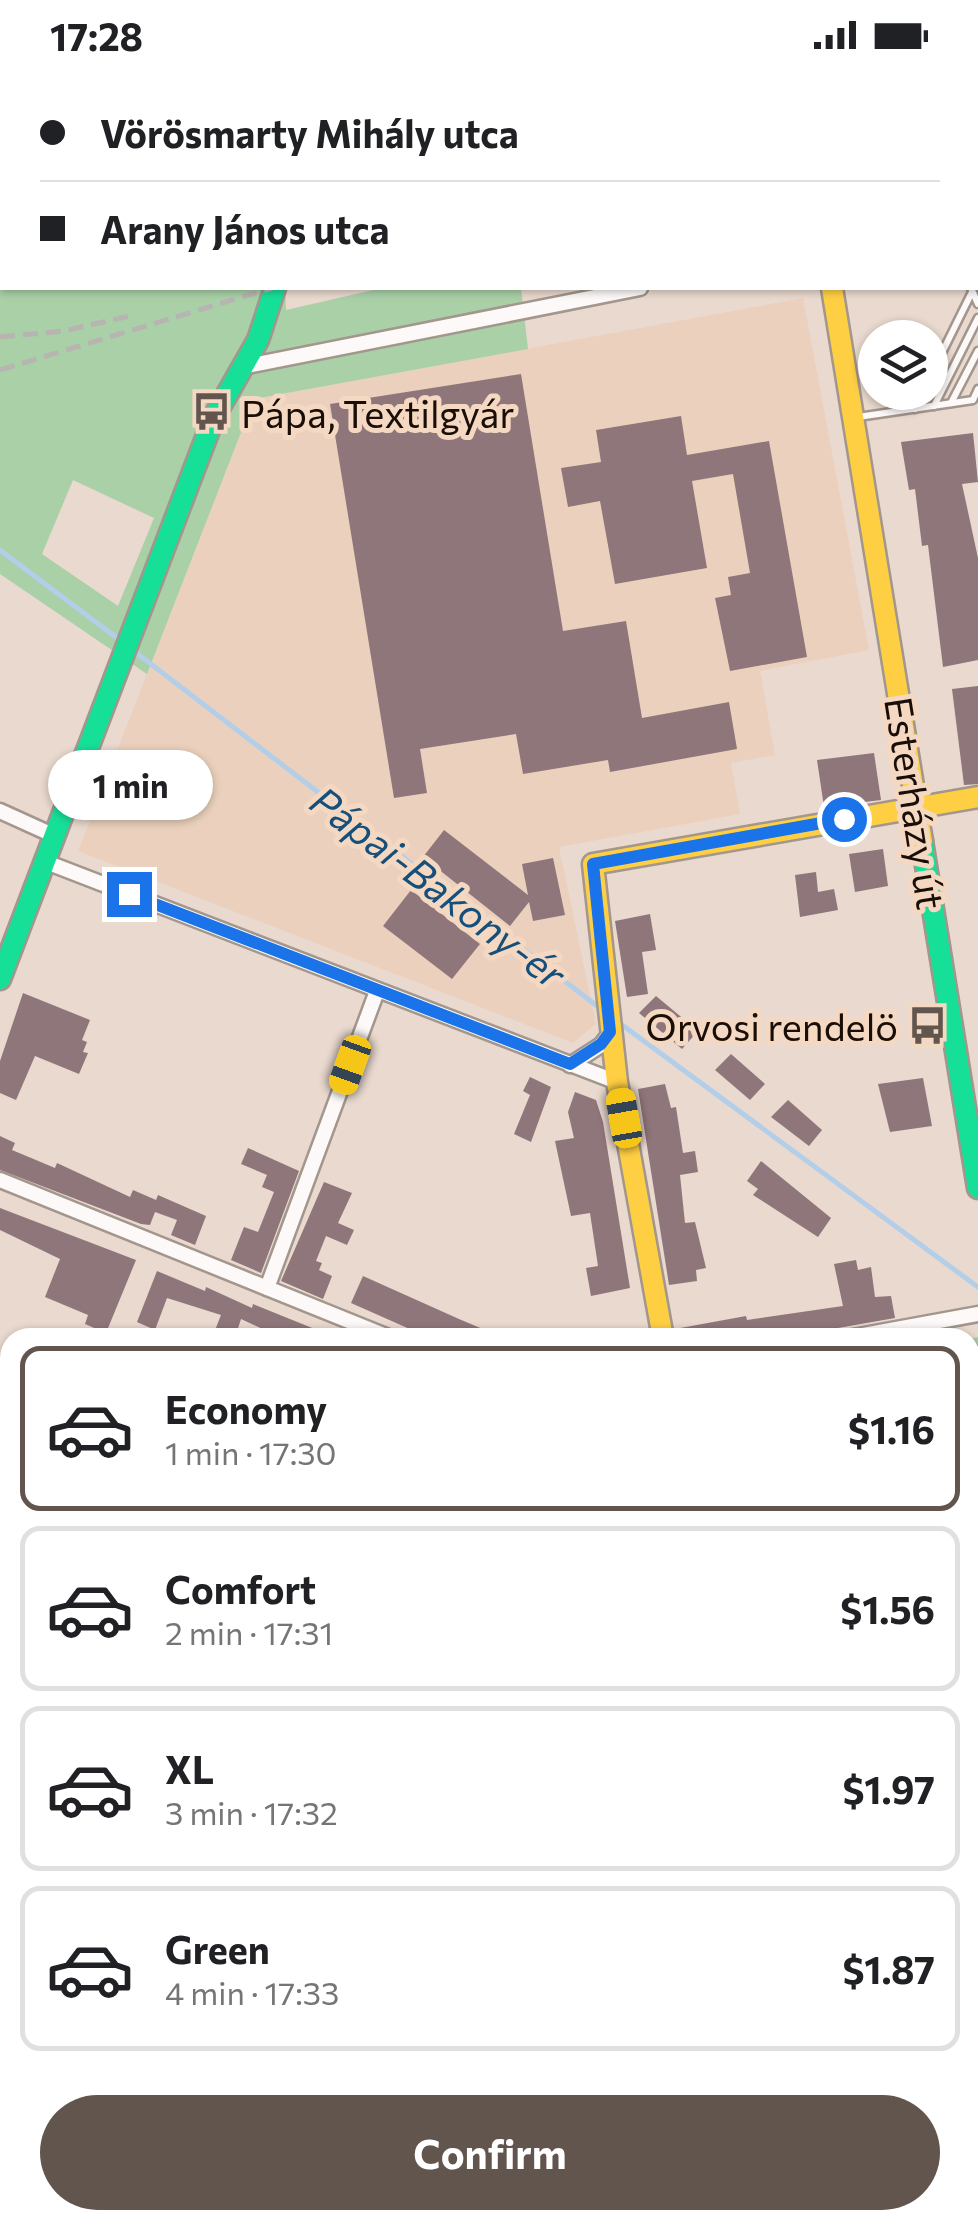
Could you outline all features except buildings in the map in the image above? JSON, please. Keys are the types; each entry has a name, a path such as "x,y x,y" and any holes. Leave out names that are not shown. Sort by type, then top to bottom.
{"street":[{"path":"0,979 214,417 258,340 273,290"},
{"path":"242,367 630,290"},
{"name":"Esterházy út","path":"832,290 978,1188"},
{"path":"661,1328 617,1082 593,864 978,797"},
{"path":"0,811 56,836"},
{"path":"46,862 617,1082"},
{"path":"268,1288 377,991"},
{"path":"570,1064 601,1044 610,1032"},
{"path":"0,1180 366,1328"},
{"path":"902,1328 978,1314"}],"lane":[{"path":"971,290 978,304"},
{"path":"948,339 971,290"},
{"path":"948,378 978,318"},
{"path":"951,404 978,351"},
{"path":"948,404 973,400 978,389"},
{"path":"853,418 907,410"}],"shaded area":[{"path":"803,298 869,650 760,671 775,755 731,763 740,814 559,847 596,1024 573,1043 78,851 254,399"}],"green space":[{"path":"0,290 285,290 286,310 373,290 521,290 528,349 254,399 147,674 0,574","holes":["73,480 154,518 118,606 42,554"]}],"waterway":[{"name":"Pápai-Bakony-ér","path":"0,550 121,641"},
{"name":"Pápai-Bakony-ér","path":"130,648 601,1009"},
{"name":"Pápai-Bakony-ér","path":"618,1022 978,1287"}],"railway":[{"path":"0,370 265,290"},
{"path":"0,337 63,331 130,316"}],"traffic: fast":[{"path":"0,979 214,417 258,340 274,290"},
{"path":"922,841 978,1188"}],"traffic: slow":[{"path":"832,290 922,841"},
{"path":"661,1328 617,1082 593,864 978,797"}],"place":[{"name":"Pápa, Textilgyár","path":"211,412"},
{"name":"Orvosi rendelö","path":"928,1025"}],"route":[{"path":"129,894 570,1064 584,1058 610,1032 593,864 844,819"}]}
